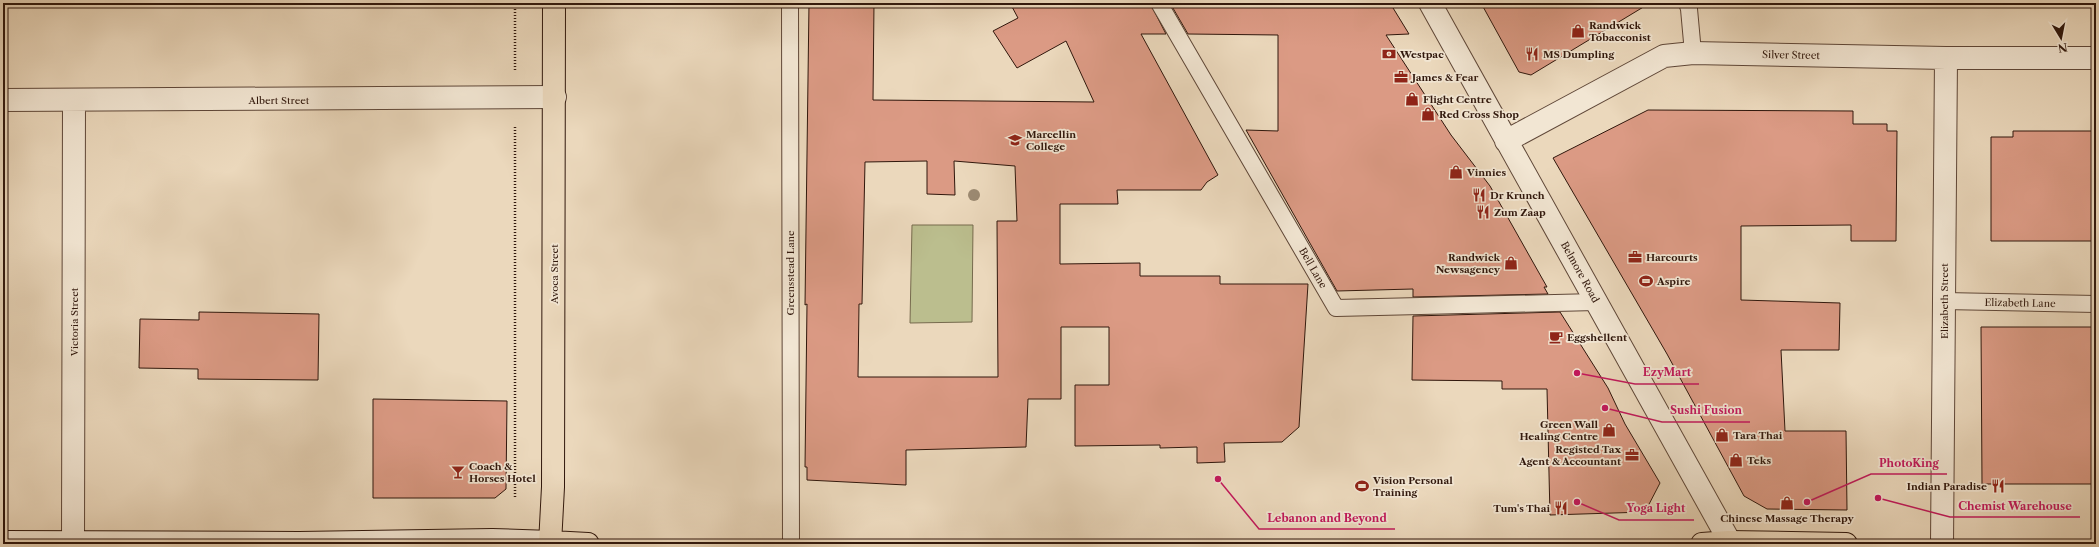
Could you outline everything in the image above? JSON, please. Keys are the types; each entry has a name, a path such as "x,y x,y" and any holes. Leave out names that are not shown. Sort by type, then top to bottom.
{"main road":[{"name":"Avoca Street","path":"551,543 553,479 554,3"},
{"path":"551,543 588,544"},
{"path":"1702,544 1846,544"}],"street":[{"name":"Belmore Road","path":"1430,3 1730,543"},
{"name":"Silver Street","path":"1506,141 1664,56 1693,53 1946,58 2096,58"},
{"name":"Elizabeth Street","path":"1942,544 1946,58"},
{"name":"Albert Street","path":"3,100 74,101 554,97"},
{"name":"Victoria Street","path":"73,542 74,101"},
{"path":"3,542 298,544 492,540 551,543"}],"lane":[{"name":"Greensstead Lane","path":"790,3 791,544"},
{"name":"Bell Lane","path":"1158,3 1336,308 1596,302"},
{"path":"1687,3 1689,9 1693,53"},
{"name":"Elizabeth Lane","path":"1944,301 2096,304"}],"path":[{"path":"514,497 515,3"}],"green space":[{"path":"912,225 973,225 972,322 910,323"}],"building":[{"path":"809,3 874,3 873,100 1094,102 1066,41 1017,68 993,31 1018,18 1010,3 1150,3 1166,34 1141,34 1218,175 1207,182 1201,190 1117,190 1118,204 1060,204 1060,264 1140,263 1140,276 1220,276 1220,284 1308,284 1299,427 1282,442 1224,443 1225,462 1197,463 1197,447 1160,448 1160,445 1075,446 1075,385 1109,385 1109,327 1061,327 1061,399 1028,399 1026,447 906,450 906,485 807,480 807,467 805,467 807,304 805,305","holes":["927,161 927,194 955,195 954,161 1015,166 1017,221 997,221 998,377 858,377 859,304 862,304 865,162"]},
{"path":"1170,3 1390,3 1409,34 1386,35 1451,135 1490,186 1547,287 1544,287 1548,294 1413,297 1413,289 1337,291 1246,130 1278,131 1278,35 1188,34"},
{"path":"1481,3 1650,3 1531,75 1519,72"},
{"path":"1648,110 1853,111 1853,124 1887,124 1887,131 1897,131 1896,241 1851,241 1851,225 1741,226 1741,300 1840,303 1839,350 1781,350 1785,431 1846,431 1847,510 1767,509 1744,496 1667,354 1553,158"},
{"path":"2013,131 2096,131 2096,241 1991,241 1991,137 2013,137"},
{"path":"199,312 319,314 318,380 198,379 198,369 139,368 140,319 199,320"},
{"path":"1560,312 1608,388 1625,424 1660,483 1645,512 1550,515 1547,389 1502,389 1502,381 1412,380 1413,316"},
{"path":"1981,327 2094,327 2094,355 2096,355 2096,484 1982,484"},
{"path":"373,399 507,401 506,489 495,498 373,498"}],"place":[{"name":"Randwick Tobacconist","path":"1578,31"},
{"name":"Westpac","path":"1389,54"},
{"name":"MS Dumpling","path":"1532,54"},
{"name":"James & Fear","path":"1401,77"},
{"name":"Flight Centre","path":"1412,99"},
{"name":"Red Cross Shop","path":"1428,114"},
{"name":"Marcellin College","path":"1015,140"},
{"name":"Vinnies","path":"1456,172"},
{"name":"Dr Krunch","path":"1479,195"},
{"name":"Zum Zaap","path":"1483,212"},
{"name":"Harcourts","path":"1635,257"},
{"name":"Randwick Newsagency","path":"1511,263"},
{"name":"Aspire","path":"1646,281"},
{"name":"Eggshellent","path":"1556,337"},
{"name":"EzyMart","path":"1577,373"},
{"name":"Sushi Fusion","path":"1605,408"},
{"name":"Green Wall Healing Centre","path":"1609,430"},
{"name":"Tara Thai","path":"1722,435"},
{"name":"Registed Tax Agent & Accountant","path":"1632,455"},
{"name":"Teks","path":"1736,460"},
{"name":"Coach & Horses Hotel","path":"458,472"},
{"name":"Lebanon and Beyond","path":"1218,479"},
{"name":"Vision Personal Training","path":"1362,486"},
{"name":"Indian Paradise","path":"1998,486"},
{"name":"Chemist Warehouse","path":"1878,498"},
{"name":"Yoga Light","path":"1577,502"},
{"name":"PhotoKing","path":"1807,502"},
{"name":"Chinese Massage Therapy","path":"1787,503"},
{"name":"Tum's Thai","path":"1561,508"}]}
